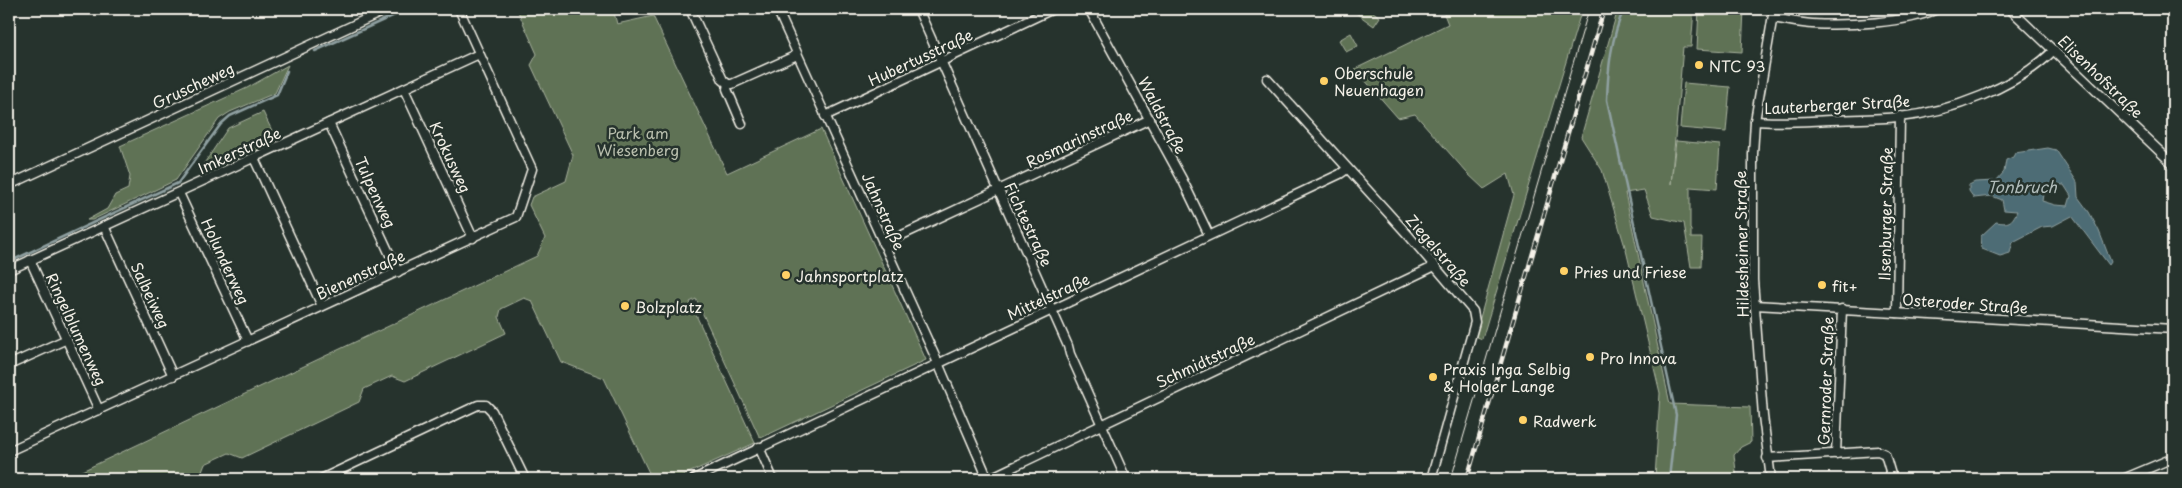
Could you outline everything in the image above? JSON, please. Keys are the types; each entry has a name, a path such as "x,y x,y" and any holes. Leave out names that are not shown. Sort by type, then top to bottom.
{"street":[{"name":"Gruscheweg","path":"9,185 388,9"},
{"name":"Bienenstraße","path":"9,451 516,217 532,169 459,9"},
{"path":"690,9 723,80 728,84 732,84 797,54"},
{"name":"Jahnstraße","path":"777,9 938,363 988,479"},
{"name":"Fichtestraße","path":"918,9 1053,310 1126,479"},
{"name":"Hubertusstraße","path":"825,116 1052,9"},
{"name":"Waldstraße","path":"1089,9 1150,119 1209,235"},
{"name":"Hildesheimer Straße","path":"1771,479 1767,458 1755,305 1752,216 1755,121 1774,9"},
{"path":"1773,18 1810,24 1839,24 1905,18 1937,9"},
{"name":"Elisenhofstraße","path":"2010,9 2173,164"},
{"name":"Lauterberger Straße","path":"1755,121 1900,116 1959,102 2002,86 2041,62 2054,50"},
{"name":"Imkerstraße","path":"9,270 480,54"},
{"name":"Ziegelstraße","path":"1267,79 1473,311 1475,322 1431,479"},
{"path":"728,84 727,89 742,124"},
{"name":"Krokusweg","path":"404,89 473,238"},
{"name":"Ilsenburger Straße","path":"1897,313 1900,116"},
{"name":"Rosmarinstraße","path":"883,244 1150,119"},
{"name":"Tulpenweg","path":"329,123 398,272"},
{"path":"254,158 322,306"},
{"name":"Mittelstraße","path":"694,479 1340,174 1347,169"},
{"name":"Holunderweg","path":"179,192 248,341"},
{"name":"Salbeiweg","path":"104,226 173,376"},
{"name":"Ringelblumenweg","path":"30,260 99,410"},
{"name":"Schmidtstraße","path":"988,479 1435,266"},
{"name":"Osteroder Straße","path":"1755,305 2173,329"},
{"name":"Gernroder Straße","path":"1836,454 1842,309"},
{"path":"9,366 67,339"},
{"path":"321,479 478,405 486,405 492,411 525,479"},
{"path":"760,448 773,479"},
{"name":"Gernroder Straße","path":"1767,458 1878,451 1885,454 1892,478"},
{"path":"2122,479 2173,458"}],"green space":[{"name":"Park am Wiesenberg","path":"517,9 613,9 617,24 653,16 727,173 821,129 926,360 763,437 759,436 696,299 690,302 755,443 675,479 652,479 604,378 561,362 532,301 524,298 501,309 499,317 506,333 405,381 392,376 364,389 359,402 242,458 229,453 205,464 200,477 196,479 65,479 537,256 545,238 529,205 532,197 566,181 573,155 531,65 537,54"},
{"path":"1359,9 1369,9 1380,17 1374,26 1356,13"},
{"path":"1442,9 1582,9 1482,339 1475,336 1514,195 1508,174 1484,189 1467,173 1415,114 1398,118 1355,69 1448,24"},
{"path":"1618,9 1694,9 1691,47 1683,47 1671,184 1676,141 1720,145 1717,189 1690,187 1691,238 1702,238 1701,267 1691,267 1684,223 1653,216 1644,190 1625,193 1670,404 1750,407 1751,442 1741,447 1734,455 1737,479 1655,479 1660,393 1626,250 1602,170 1581,137"},
{"path":"1699,9 1744,9 1742,52 1697,49"},
{"path":"1351,33 1358,46 1346,52 1339,40"},
{"path":"288,65 275,93 230,112 219,119 176,180 92,220 87,220 107,209 115,195 128,189 130,176 120,146 247,88"},
{"path":"1684,83 1730,87 1726,132 1680,128"},
{"path":"263,112 275,137 269,140 271,146 205,176 201,168 228,128"}],"water":[{"name":"Tonbruch","path":"2048,148 2056,150 2077,182 2078,197 2099,231 2111,262 2109,265 2072,216 2053,226 2042,227 2013,242 2010,253 2000,256 1982,249 1981,236 1996,222 2007,223 2017,211 2004,210 2002,200 1992,196 1974,198 1969,191 1969,185 1975,182 1996,181 2004,172 2006,160 2013,157 2015,153","holes":["2050,184 2064,185 2071,196 2068,206 2042,201 2044,188"]}],"waterway":[{"path":"315,51 408,9"},
{"path":"1624,9 1611,53 1607,100 1676,415 1669,479"},
{"path":"9,262 178,183 221,124 230,116 277,95 287,71"}],"tram line":[{"path":"1451,479 1589,9"}],"railway":[{"path":"1467,479 1604,9"}],"place":[{"name":"NTC 93","path":"1699,65"},
{"name":"Oberschule Neuenhagen","path":"1324,81"},
{"name":"Pries und Friese","path":"1564,271"},
{"name":"Jahnsportplatz","path":"786,275"},
{"name":"fit+","path":"1822,285"},
{"name":"Bolzplatz","path":"625,306"},
{"name":"Pro Innova","path":"1590,357"},
{"name":"Praxis Inga Selbig & Holger Lange","path":"1433,377"},
{"name":"Radwerk","path":"1523,420"}]}
